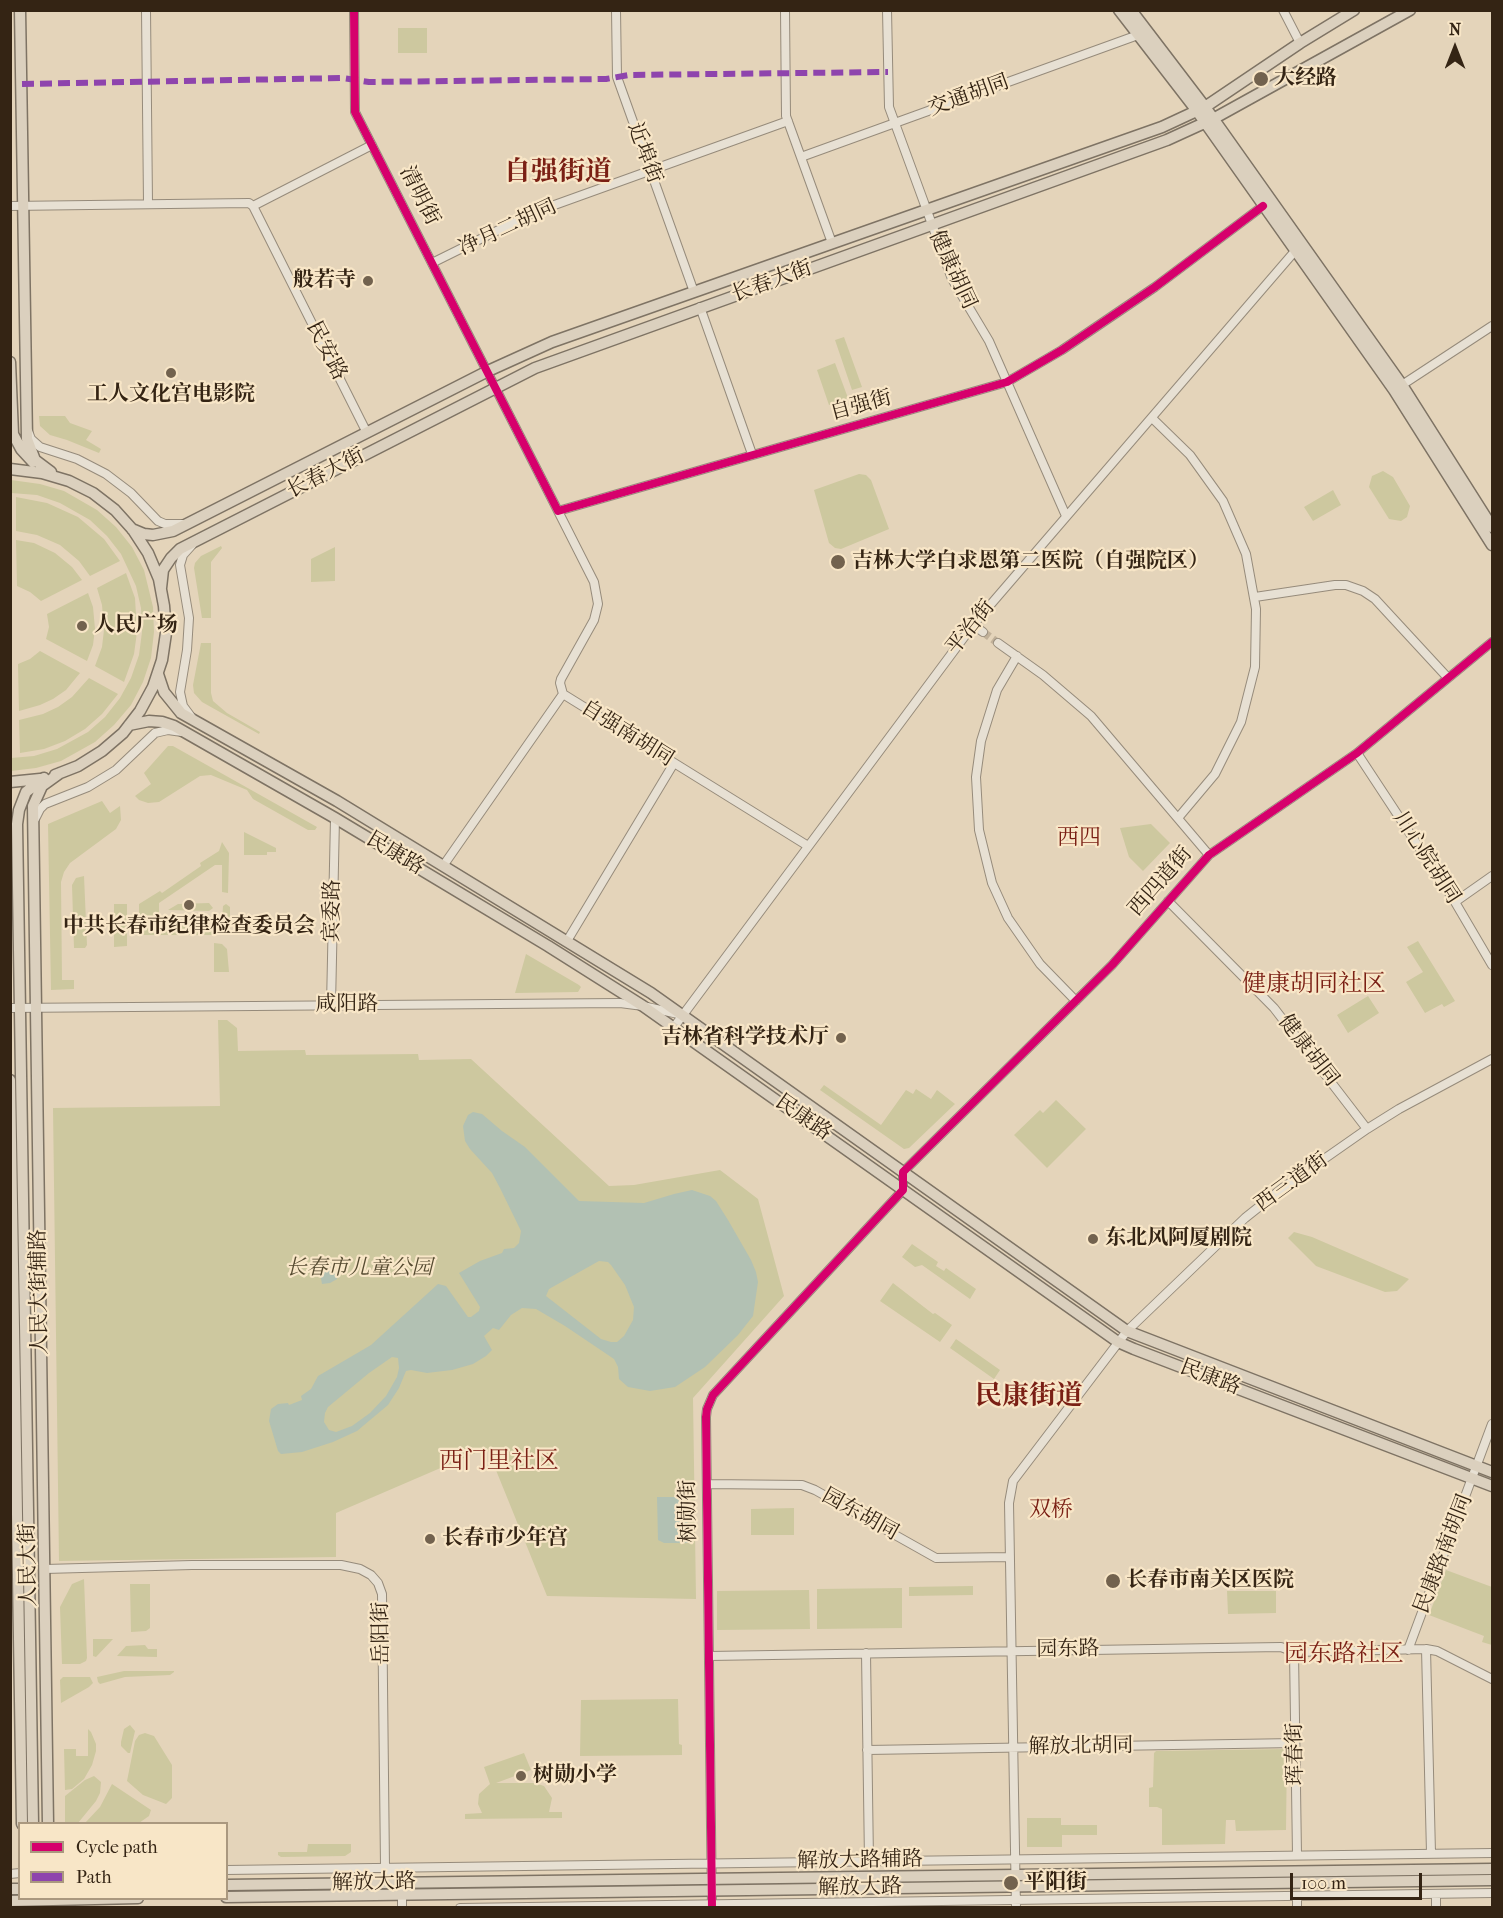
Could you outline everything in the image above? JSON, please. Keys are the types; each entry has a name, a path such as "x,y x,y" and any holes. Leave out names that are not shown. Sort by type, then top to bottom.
{"main road":[{"path":"20,10 27,438 35,460 53,475"},
{"path":"1119,10 1201,109"},
{"path":"1131,10 1201,109 1263,206 1394,390 1492,545"},
{"name":"长春大街","path":"132,529 144,534 161,535 190,523 488,371 552,342 1162,127 1201,109 1354,10"},
{"name":"长春大街","path":"161,588 161,576 166,563 175,553 197,540 559,358 1167,140 1209,121 1410,10"},
{"path":"1209,121 1402,385 1492,527"},
{"path":"10,362 12,427 15,440 27,457 53,475 81,486 99,497 115,510 132,529 148,553 161,588 165,633 158,674 147,699 129,725 102,752 60,773 10,782"},
{"path":"10,469 53,475"},
{"name":"民康路","path":"158,674 161,685 172,704 181,713 337,801 567,941 683,1015 1127,1331 1492,1472"},
{"name":"民康路","path":"129,725 142,721 162,722 188,734 335,818 548,946 644,1006 1118,1342 1492,1486"},
{"name":"人民大街辅路","path":"48,1822 33,806 38,792 47,781 60,773"},
{"name":"人民大街","path":"33,1822 15,1007 17,816 26,792 46,777"},
{"name":"人民大街","path":"10,1080 13,1421 22,1822"},
{"name":"解放大路","path":"228,1897 712,1890 1492,1869"},
{"name":"解放大路","path":"228,1885 711,1879 1492,1880"},
{"path":"10,1900 49,1902 108,1900"}],"street":[{"path":"146,10 148,203"},
{"name":"清明街","path":"354,10 355,112 496,388"},
{"name":"近埠街","path":"616,10 617,77 694,292"},
{"path":"785,10 786,116 832,243"},
{"name":"健康胡同","path":"887,10 889,107 952,279 989,341 1066,516"},
{"path":"1283,10 1300,43"},
{"name":"交通胡同","path":"801,156 1138,34"},
{"name":"净月二胡同","path":"432,263 535,212 788,121"},
{"path":"10,206 243,201 253,206 372,145"},
{"name":"民安路","path":"253,206 367,433"},
{"name":"自强街","path":"558,511 1007,382 1062,350 1155,286 1263,206"},
{"name":"平治街","path":"674,1027 973,625 1295,251"},
{"path":"700,308 752,454"},
{"path":"1402,385 1492,326"},
{"path":"496,388 594,582 598,604 594,620 561,679 563,694"},
{"path":"1152,418 1190,455 1223,501 1246,554 1255,597 1257,628 1255,667 1240,722 1215,774 1178,818"},
{"path":"27,424 31,439 40,447 77,459 106,474 131,493 158,521 171,524 190,523"},
{"path":"194,721 183,706 180,692 189,634 188,602 180,565 183,555 197,540"},
{"path":"1255,597 1335,585 1346,585 1363,591 1375,599 1448,678"},
{"path":"973,625 983,632"},
{"name":"西四道街","path":"903,1172 1112,965 1209,855 1357,753 1492,642"},
{"path":"998,643 1091,716 1209,855"},
{"path":"1017,657 997,690 981,741 976,795 980,839 992,883 1017,934 1040,964 1076,1001"},
{"name":"自强南胡同","path":"443,866 563,694 808,846"},
{"path":"33,828 37,814 45,804 88,787 109,775 155,733 168,730 188,734"},
{"name":"川心院胡同","path":"1357,753 1455,902 1492,964"},
{"path":"567,941 674,763"},
{"name":"宾委路","path":"331,1005 335,818"},
{"path":"1455,902 1492,876"},
{"name":"健康胡同","path":"1168,901 1274,1008 1367,1129"},
{"name":"咸阳路","path":"15,1007 602,1003 644,1006 683,1015"},
{"name":"西三道街","path":"1118,1342 1245,1218 1284,1187 1399,1109 1492,1059"},
{"path":"903,1172 903,1190"},
{"name":"树勋街","path":"712,1906 707,1409 713,1395 903,1190"},
{"path":"1016,1904 1009,1503 1013,1480 1118,1342"},
{"name":"民康路南胡同","path":"1408,1650 1492,1424"},
{"name":"园东胡同","path":"707,1485 802,1485 815,1490 936,1558 1010,1557"},
{"name":"岳阳街","path":"45,1569 192,1565 341,1565 360,1569 371,1575 378,1583 382,1594 385,1868"},
{"name":"园东路","path":"709,1656 1281,1647 1294,1652 1426,1649"},
{"path":"1431,1853 1426,1649 1437,1651 1492,1679"},
{"name":"珲春街","path":"1294,1652 1297,1855"},
{"path":"866,1653 869,1861"},
{"name":"解放北胡同","path":"867,1750 1295,1743"},
{"name":"解放大路辅路","path":"228,1870 1492,1852"},
{"path":"385,1868 402,1883 402,1908"},
{"name":"解放大路辅路","path":"460,1908 1016,1904 1492,1893"},
{"path":"1436,1894 1436,1908"},
{"path":"1297,1896 1298,1908"}],"green space":[{"path":"398,28 427,28 427,53 398,53"},
{"path":"844,337 862,387 852,390 835,340"},
{"path":"835,363 848,398 829,405 817,370"},
{"path":"39,416 65,416 70,423 92,431 86,440 101,449 99,453 50,435 40,426"},
{"path":"1383,471 1393,477 1410,506 1407,517 1401,521 1389,519 1369,487 1372,476"},
{"path":"859,474 866,475 871,480 889,529 841,549 835,548 829,543 814,490"},
{"path":"11,480 40,484 64,491 97,510 116,527 132,547 144,570 153,607 154,632 151,658 143,682 131,705 114,725 95,742 61,761 36,768 11,771 11,758 34,756 57,749 88,732 105,717 120,698 131,678 139,655 142,632 141,608 136,586 121,554 107,536 90,520 60,503 37,495 11,493"},
{"path":"1333,490 1341,505 1313,521 1304,507"},
{"path":"16,497 47,503 78,517 104,539 120,561 90,576 79,561 60,545 37,535 16,531"},
{"path":"16,540 34,543 55,553 72,567 82,580 41,601 30,592 17,586"},
{"path":"221,546 222,548 211,562 211,618 202,618 195,563 201,556"},
{"path":"335,547 335,581 311,582 311,559"},
{"path":"126,573 135,598 137,632 134,654 124,682 95,666 102,647 104,630 102,605 97,588"},
{"path":"88,593 93,607 95,629 93,645 87,661 46,639 49,627 47,614"},
{"path":"201,643 211,643 213,701 227,713 260,732 259,734 202,702 194,693 193,685"},
{"path":"40,651 80,673 66,690 53,699 19,711 18,664 30,659"},
{"path":"89,678 118,694 102,714 85,729 65,741 44,749 20,753 19,720 43,714 58,707 72,697"},
{"path":"168,746 173,746 317,827 315,830 308,830 253,799 247,790 211,775 200,776 159,802 148,803 139,800 135,796 151,784 144,773"},
{"path":"102,801 110,813 120,806 121,820 116,829 70,863 64,872 61,882 62,980 74,980 74,989 51,990 48,824"},
{"path":"1151,824 1170,843 1143,871 1129,857 1120,828"},
{"path":"244,832 276,848 276,852 267,852 267,855 244,855"},
{"path":"222,842 229,853 228,893 222,892 222,865 215,865 159,903 159,925 217,925 222,921 223,906 226,904 230,907 230,921 226,930 218,935 141,935 139,904 160,891 162,893 201,866 200,863 219,851"},
{"path":"84,876 87,945 85,948 74,948 72,885 76,878"},
{"path":"209,903 213,908 209,911 168,910 178,904"},
{"path":"114,904 127,904 127,946 114,947"},
{"path":"1418,941 1455,1001 1444,1007 1442,1004 1425,1013 1406,982 1423,972 1407,947"},
{"path":"214,943 222,944 227,949 229,972 214,972"},
{"path":"526,954 579,985 581,987 578,992 515,993"},
{"path":"1368,996 1379,1013 1348,1033 1337,1015"},
{"name":"长春市儿童公园","path":"218,1020 227,1020 237,1028 238,1051 305,1050 306,1055 418,1054 419,1060 471,1059 609,1186 634,1185 720,1170 758,1199 784,1296 693,1398 696,1599 547,1596 487,1448 336,1513 336,1557 59,1561 53,1108 220,1106"},
{"path":"824,1085 881,1125 906,1090 913,1094 916,1089 931,1099 937,1090 955,1104 909,1148 904,1149 820,1090"},
{"path":"1056,1100 1086,1129 1047,1168 1014,1135 1040,1110 1043,1113"},
{"path":"1294,1232 1312,1237 1409,1279 1397,1291 1385,1292 1316,1266 1288,1238"},
{"path":"912,1244 938,1262 936,1266 944,1271 946,1268 976,1289 970,1299 922,1265 915,1267 902,1257"},
{"path":"893,1283 933,1314 935,1313 952,1325 940,1342 880,1301"},
{"path":"956,1339 1000,1370 994,1379 950,1348"},
{"path":"794,1508 794,1535 751,1535 751,1509"},
{"path":"1446,1570 1492,1587 1492,1645 1482,1642 1484,1636 1429,1615"},
{"path":"84,1579 87,1658 80,1664 62,1664 60,1607 72,1584"},
{"path":"130,1584 150,1584 150,1628 146,1631 131,1632"},
{"path":"973,1586 973,1595 909,1596 909,1587"},
{"path":"902,1588 902,1628 817,1629 817,1589"},
{"path":"809,1590 810,1629 717,1630 717,1591"},
{"path":"1227,1591 1276,1591 1276,1613 1228,1614"},
{"path":"93,1639 113,1639 96,1657 93,1656"},
{"path":"145,1645 148,1649 157,1649 157,1657 117,1656 126,1646"},
{"path":"124,1671 174,1672 170,1675 125,1677 100,1684 98,1682 97,1677"},
{"path":"63,1677 90,1677 93,1683 61,1703 60,1680"},
{"path":"678,1699 679,1744 682,1745 682,1755 580,1756 581,1700"},
{"path":"130,1725 135,1731 130,1753 128,1753 121,1746 121,1742 124,1729"},
{"path":"88,1729 96,1744 92,1765 84,1779 72,1789 65,1790 64,1749 76,1749 76,1756 88,1756"},
{"path":"145,1733 154,1736 172,1765 172,1798 166,1804 143,1795 127,1781 135,1741 139,1735"},
{"path":"1287,1749 1286,1830 1236,1831 1235,1820 1226,1820 1225,1844 1162,1845 1162,1809 1149,1807 1149,1788 1153,1787 1154,1753 1156,1751"},
{"path":"524,1753 531,1770 496,1783 535,1783 544,1786 552,1798 549,1812 562,1812 562,1818 465,1819 465,1814 482,1813 478,1804 479,1794 490,1784 484,1767"},
{"path":"94,1776 101,1782 100,1793 79,1822 65,1822 65,1796 85,1780"},
{"path":"112,1784 151,1810 149,1816 140,1822 86,1822 100,1807"},
{"path":"1027,1818 1061,1818 1061,1825 1097,1825 1097,1835 1062,1835 1062,1847 1027,1847"},
{"path":"308,1844 351,1844 351,1852 345,1856 281,1857 278,1855 278,1852 307,1852"}],"shaded area":[{"path":"473,1112 482,1114 525,1147 579,1201 644,1203 692,1190 710,1196 728,1220 756,1272 758,1282 753,1316 738,1335 705,1367 675,1387 650,1391 628,1387 619,1379 618,1367 614,1359 536,1309 522,1308 511,1315 499,1330 493,1328 484,1336 492,1350 473,1364 452,1370 427,1373 406,1371 388,1405 357,1431 302,1452 281,1454 269,1421 271,1409 278,1404 288,1403 289,1405 302,1400 301,1396 311,1389 318,1376 371,1345 438,1284 446,1286 468,1317 471,1317 479,1311 480,1307 459,1273 480,1261 502,1253 504,1249 514,1248 519,1243 521,1231 500,1188 492,1173 465,1141 463,1126 468,1115","holes":["599,1261 608,1262 611,1265 625,1285 634,1307 633,1320 624,1336 617,1342 601,1339 546,1296 549,1289","392,1357 398,1358 399,1368 397,1377 386,1396 370,1413 352,1426 336,1432 329,1430 324,1422 328,1407"]},
{"path":"325,1262 333,1264 337,1279 322,1284 319,1265"},
{"path":"657,1497 687,1497 688,1543 664,1543 658,1540"}],"tunnel":[{"path":"983,632 998,643"}],"marked path":[{"path":"22,84 342,78 369,82 606,79 629,75 888,72"}],"cycle path":[{"path":"354,10 355,112 558,511 1007,382 1062,350 1155,287 1263,206"},
{"path":"712,1908 706,1417 713,1395 903,1190 903,1172 1112,965 1209,855 1357,753 1492,642"}],"place":[{"name":"大经路","path":"1261,79"},
{"name":"般若寺","path":"368,281"},
{"name":"工人文化宫电影院","path":"171,373"},
{"name":"吉林大学白求恩第二医院（自强院区）","path":"838,562"},
{"name":"人民广场","path":"82,626"},
{"name":"中共长春市纪律检查委员会","path":"189,905"},
{"name":"吉林省科学技术厅","path":"841,1038"},
{"name":"东北风阿厦剧院","path":"1093,1239"},
{"name":"长春市少年宫","path":"430,1539"},
{"name":"长春市南关区医院","path":"1113,1581"},
{"name":"树勋小学","path":"521,1776"},
{"name":"平阳街","path":"1011,1883"}],"district":[{"name":"自强街道","path":"558,173"},
{"name":"西四","path":"1079,839"},
{"name":"健康胡同社区","path":"1314,985"},
{"name":"民康街道","path":"1029,1397"},
{"name":"西门里社区","path":"499,1462"},
{"name":"双桥","path":"1051,1511"},
{"name":"园东路社区","path":"1344,1655"}]}
